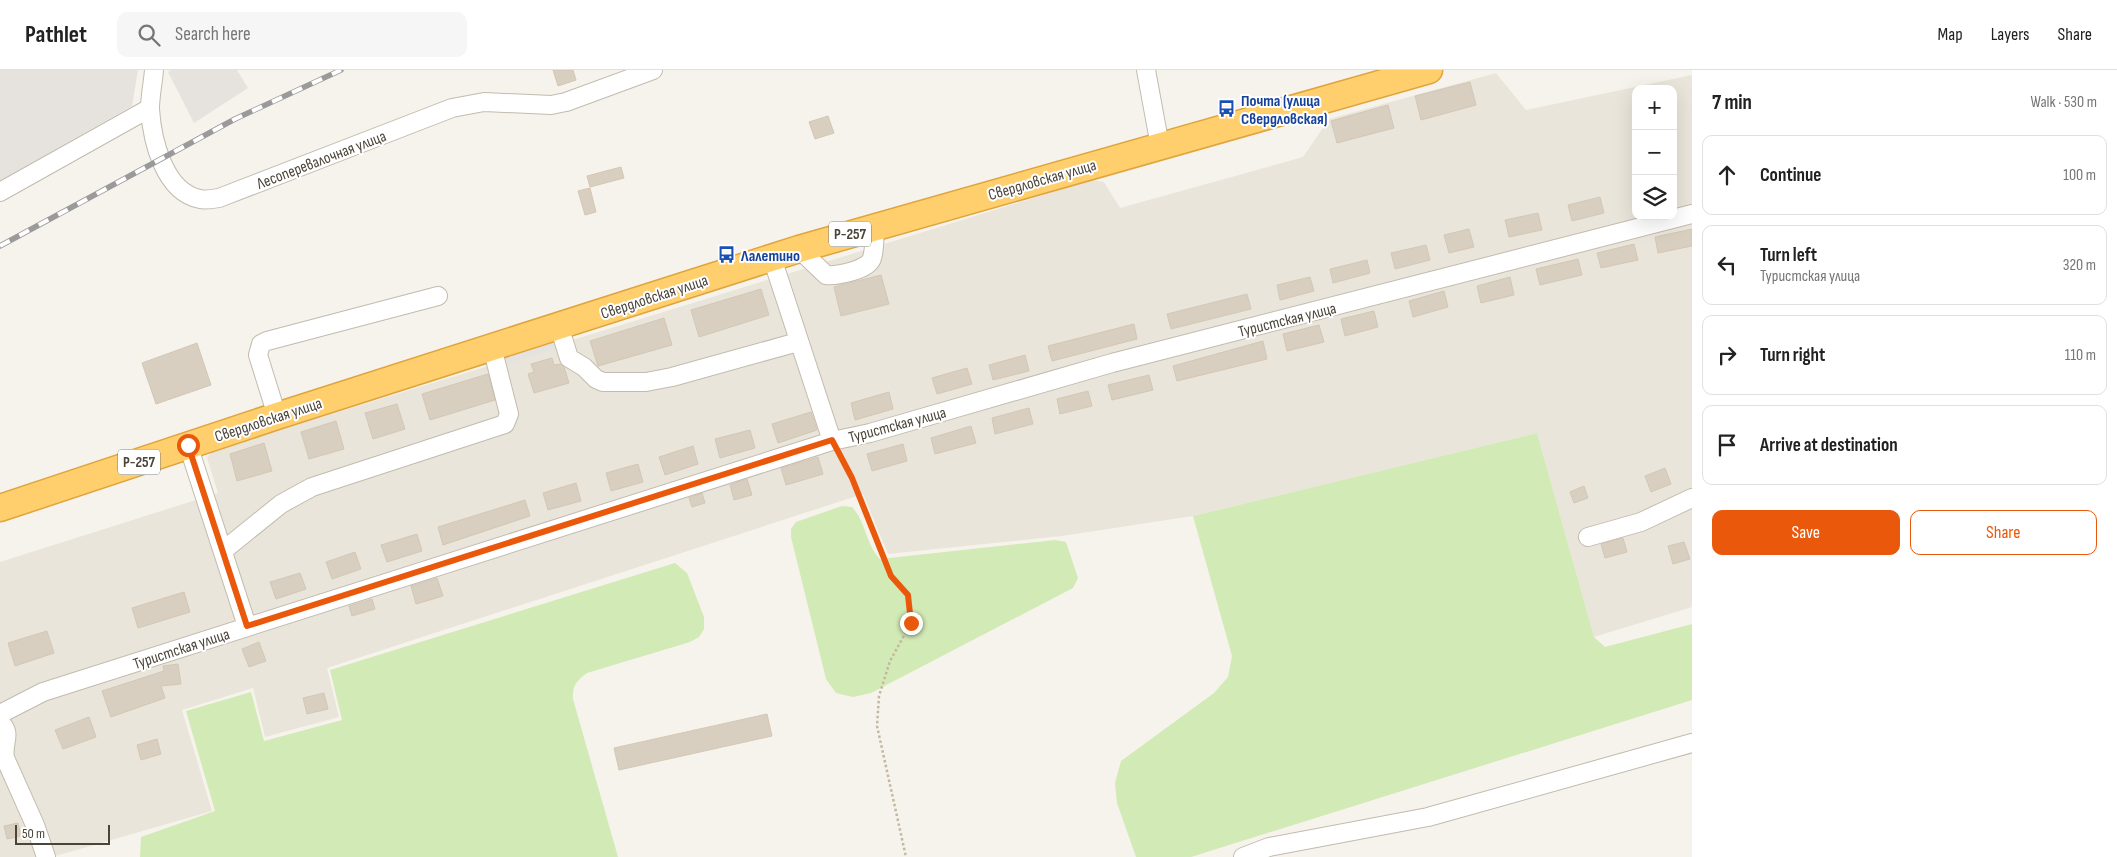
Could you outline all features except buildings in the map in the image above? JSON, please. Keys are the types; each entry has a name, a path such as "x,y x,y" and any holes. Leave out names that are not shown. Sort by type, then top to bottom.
{"highway":[{"name":"Свердловская улица","path":"0,508 277,416 799,249 1429,70"}],"street":[{"name":"Лесоперевалочная улица","path":"154,70 150,108 154,136 160,158 167,172 182,192 201,200 219,198 452,108 484,102 551,106 653,70"},
{"path":"1146,70 1160,146"},
{"path":"0,192 150,108"},
{"name":"Туристская улица","path":"0,714 43,692 832,440 870,433 1112,363 1692,214"},
{"path":"799,249 826,275 836,276 868,266 872,259 874,227"},
{"path":"772,258 798,342 832,440"},
{"path":"277,416 258,355 261,344 266,341 438,296"},
{"path":"559,326 569,358 584,367 596,380 603,382 646,382 672,377 798,342"},
{"path":"224,550 281,504 312,487 505,424 509,414 492,347"},
{"path":"188,445 224,550 247,626"},
{"path":"1588,537 1641,522 1692,498"},
{"path":"0,722 7,730 8,735 4,751 5,758 35,824 46,857"},
{"path":"1243,857 1269,847 1428,817 1692,743"}],"path":[{"path":"832,440 852,478 891,576 908,595 911,623 890,661 879,696 877,726 906,857"}],"shaded area":[{"path":"0,70 138,70 132,106 0,181"},
{"path":"171,70 237,70 248,88 194,123 168,72"},
{"path":"1496,73 1526,110 1632,88 1632,220 1677,220 1677,85 1645,85 1692,75 1692,607 1594,637 1537,433 1193,516 1062,536 888,554 863,494 327,668 339,717 265,737 253,688 182,710 212,811 52,857 0,857 0,562 218,493 207,458 212,451 1092,180 1104,182 1120,208 1303,157 1329,119"},
{"path":"553,338 556,349 506,364 503,353"}],"green space":[{"path":"1537,433 1594,637 1605,647 1692,624 1692,700 1191,857 1136,857 1117,803 1115,783 1121,761 1214,693 1228,677 1232,656 1193,516"},
{"path":"842,506 852,507 857,513 875,553 880,559 1055,540 1066,542 1078,578 1073,588 871,693 853,697 836,693 826,679 791,537 791,529 796,522"},
{"path":"675,563 687,573 704,617 704,629 699,637 690,642 587,673 578,681 573,690 573,699 618,857 140,857 141,837 215,811 186,711 251,692 264,741 342,720 330,670"}],"railway":[{"path":"0,246 235,119 341,70"}],"place":[{"name":"Почта (улица Свердловская)","path":"1227,109"},
{"name":"Лалетино","path":"727,255"}],"route":[{"path":"188,445 224,550 247,626 683,489 832,440 852,478 891,576 908,595 911,623"}]}
